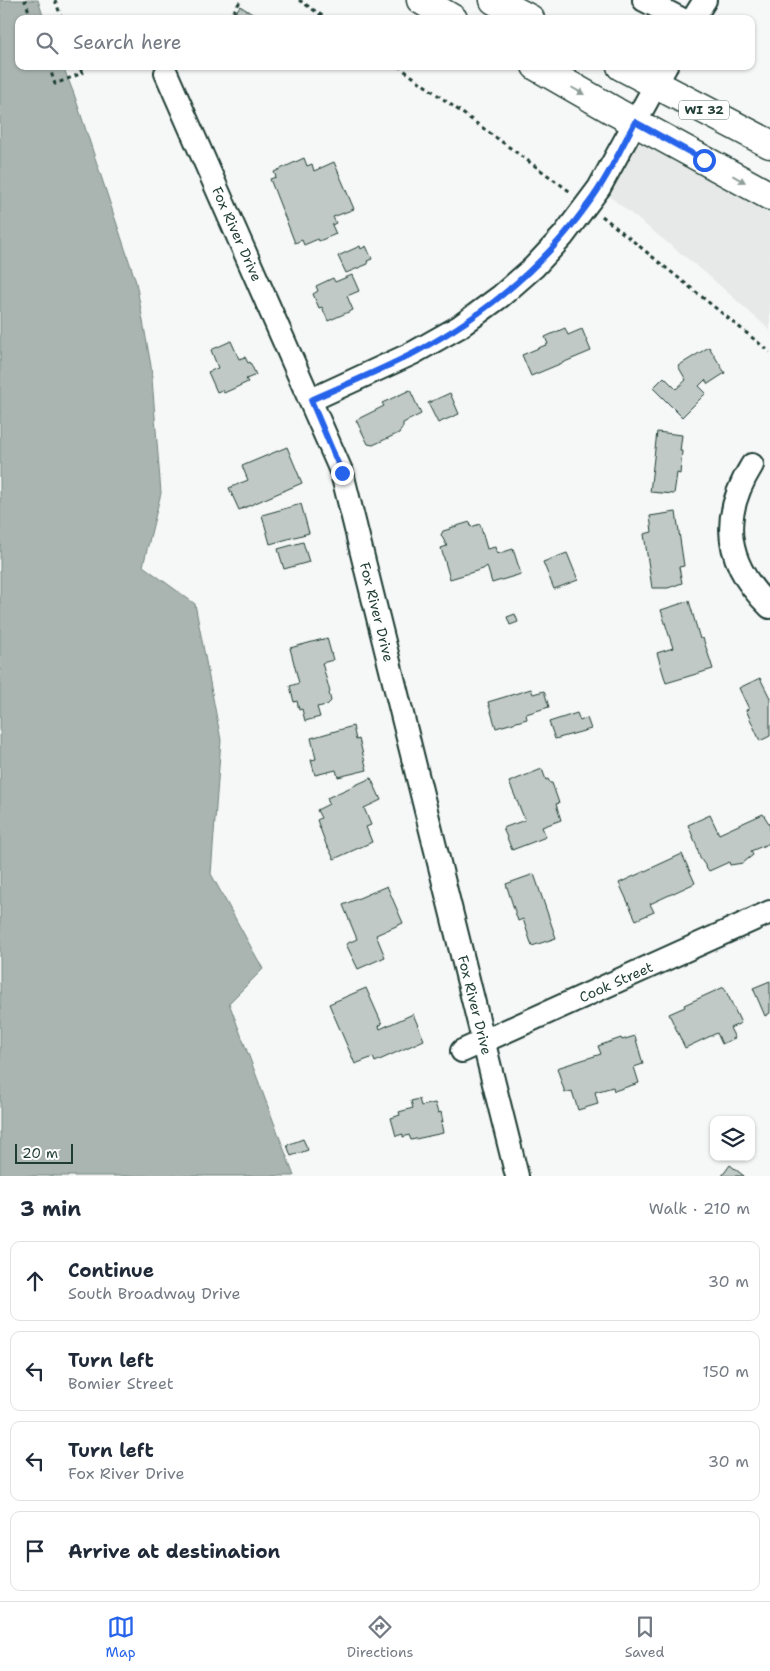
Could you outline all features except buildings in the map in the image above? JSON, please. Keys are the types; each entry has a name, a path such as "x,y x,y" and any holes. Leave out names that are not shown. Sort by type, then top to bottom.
{"main road":[{"path":"421,0 446,15"},
{"path":"494,0 522,15"},
{"path":"543,70 770,196"},
{"name":"WI 32","path":"639,70 661,75 770,144"}],"street":[{"path":"644,0 673,15"},
{"path":"696,15 705,0"},
{"name":"Fox River Drive","path":"166,73 342,473 517,1176"},
{"path":"311,400 413,353 459,327 501,296 534,267 563,236 588,205 661,75"},
{"path":"752,465 741,483 734,504 731,522 732,539 737,560 745,577 757,594 770,607"},
{"name":"Cook Street","path":"462,1051 770,912"}],"path":[{"path":"27,0 25,1 30,15"},
{"path":"55,0 61,15"},
{"path":"232,15 241,0"},
{"path":"299,0 321,15"},
{"path":"50,70 55,84 82,73 81,70"}],"shaded area":[{"path":"0,0 38,0 43,15 15,15 15,70 65,70 136,282 151,366 161,493 143,566 195,604 221,740 211,874 263,969 229,1003 294,1176 0,1176"},
{"path":"635,122 770,196 770,330 708,275 599,188"}],"route":[{"path":"342,473 311,400 413,353 459,327 501,296 534,267 563,236 588,205 635,122 704,160"}]}
